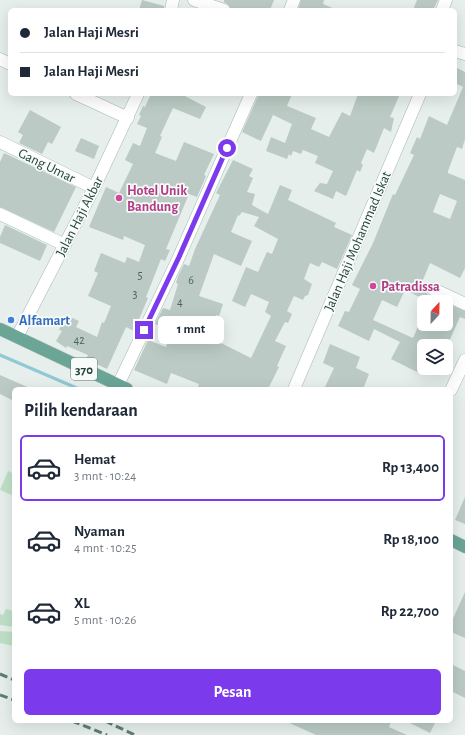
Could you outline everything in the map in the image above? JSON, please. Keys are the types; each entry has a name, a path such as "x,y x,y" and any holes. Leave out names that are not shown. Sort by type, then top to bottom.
{"main road":[{"name":"370","path":"0,329 122,387"},
{"path":"453,541 465,547"}],"street":[{"path":"194,0 218,8"},
{"path":"80,96 128,118"},
{"name":"Jalan Haji Akbar","path":"17,337 94,188 137,96"},
{"path":"122,387 250,96"},
{"name":"Jalan Haji Mohammad Iskat","path":"295,387 419,96"},
{"name":"Gang Umar","path":"0,142 94,188"},
{"path":"0,214 65,245"},
{"path":"433,289 465,304"},
{"path":"452,387 465,360"}],"green space":[{"path":"8,471 12,473 12,495 0,490"},
{"path":"6,609 12,610 12,627 0,625 0,614 3,615"},
{"path":"0,631 12,632 12,646 0,643"}],"building":[{"path":"142,0 164,6 164,8 140,8"},
{"path":"224,0 274,0 271,8 230,8 229,5 224,2"},
{"path":"301,0 324,0 323,4 332,8 299,8"},
{"path":"417,0 438,0 434,8 414,8"},
{"path":"457,68 465,72 465,139 462,149 457,147 448,173 465,180 465,268 460,278 430,263 422,282 427,285 427,294 429,295 417,296 405,290 397,307 382,300 373,320 413,338 417,329 417,331 453,331 453,306 465,311 465,319 460,317 450,339 417,339 417,372 391,359 400,342 374,329 369,341 338,326 345,311 349,312 360,289 352,285 373,243 393,194 395,195 414,155 410,153 417,137 420,139 429,116 447,125 463,87 457,84","holes":["440,194 457,201 450,219 433,212"]},
{"path":"150,96 185,96 206,107 200,119 173,108 160,136 162,137 155,153 176,161 184,142 214,154 204,175 206,176 197,197 189,194 166,249 170,250 165,261 161,259 146,297 148,298 134,331 126,327 107,369 86,359 88,355 67,346 66,348 56,341 62,331 59,330 66,315 79,321 76,327 97,337 102,322 104,323 111,306 88,296 98,273 94,271 101,253 125,263 127,257 139,262 145,245 124,236 123,240 89,227 106,187 119,193 133,164 125,160 133,143 140,146 147,128 137,124 141,116 139,115 143,106 145,107"},
{"path":"258,96 291,96 287,106 316,118 311,129 329,137 342,112 350,116 357,96 399,96 390,117 394,118 391,132 384,128 374,153 367,149 361,163 363,165 360,172 357,170 346,196 336,191 333,199 314,191 320,183 327,184 333,171 315,163 318,156 303,150 301,154 293,151 291,156 289,154 287,159 266,151 271,137 285,143 292,124 273,115 261,141 242,132"},
{"path":"30,110 61,127 52,144 48,142 42,154 19,143 23,135 18,132"},
{"path":"81,138 99,146 94,159 75,151"},
{"path":"4,153 76,187 54,232 0,207 0,162"},
{"path":"233,160 253,169 249,176 253,178 247,192 255,194 252,205 268,214 280,185 292,190 288,200 336,223 334,227 352,235 337,269 322,262 319,267 310,263 304,279 312,284 308,295 305,296 303,300 294,296 287,311 292,314 288,323 285,322 275,341 286,346 277,366 279,367 269,387 198,387 199,384 171,373 167,384 134,370 148,340 166,347 171,330 155,324 163,308 170,310 178,284 176,283 178,276 184,264 189,266 195,249 220,195 216,193","holes":["242,212 259,217 254,226 278,239 272,254 267,252 258,272 246,267 232,301 245,307 251,294 269,302 265,312 271,316 251,358 219,342 208,339 216,315 219,316 223,304 199,296 214,254 241,266 252,241 231,232 238,215 239,216"]},
{"path":"5,225 47,245 40,261 0,243 0,237"},
{"path":"330,344 360,357 356,368 369,374 364,387 325,387 334,368 323,363"},
{"path":"0,375 27,387 12,387 12,400 0,394"},
{"path":"465,497 465,524 455,520"},
{"path":"465,592 465,638 453,633 453,619"},
{"path":"453,665 465,671 465,698 453,692"},
{"path":"289,723 390,723 389,727 407,735 316,735"},
{"path":"410,723 435,723 430,733"}],"waterway":[{"path":"0,355 74,387"}],"railway":[{"path":"0,674 12,679"},
{"path":"0,695 12,699"},
{"path":"77,723 107,735"},
{"path":"109,723 135,735"}],"place":[{"name":"Hotel Unik Bandung","path":"119,198"},
{"name":"Patradissa","path":"373,286"},
{"name":"Alfamart","path":"11,320"}],"route":[{"path":"144,330 179,257 227,148"}]}
